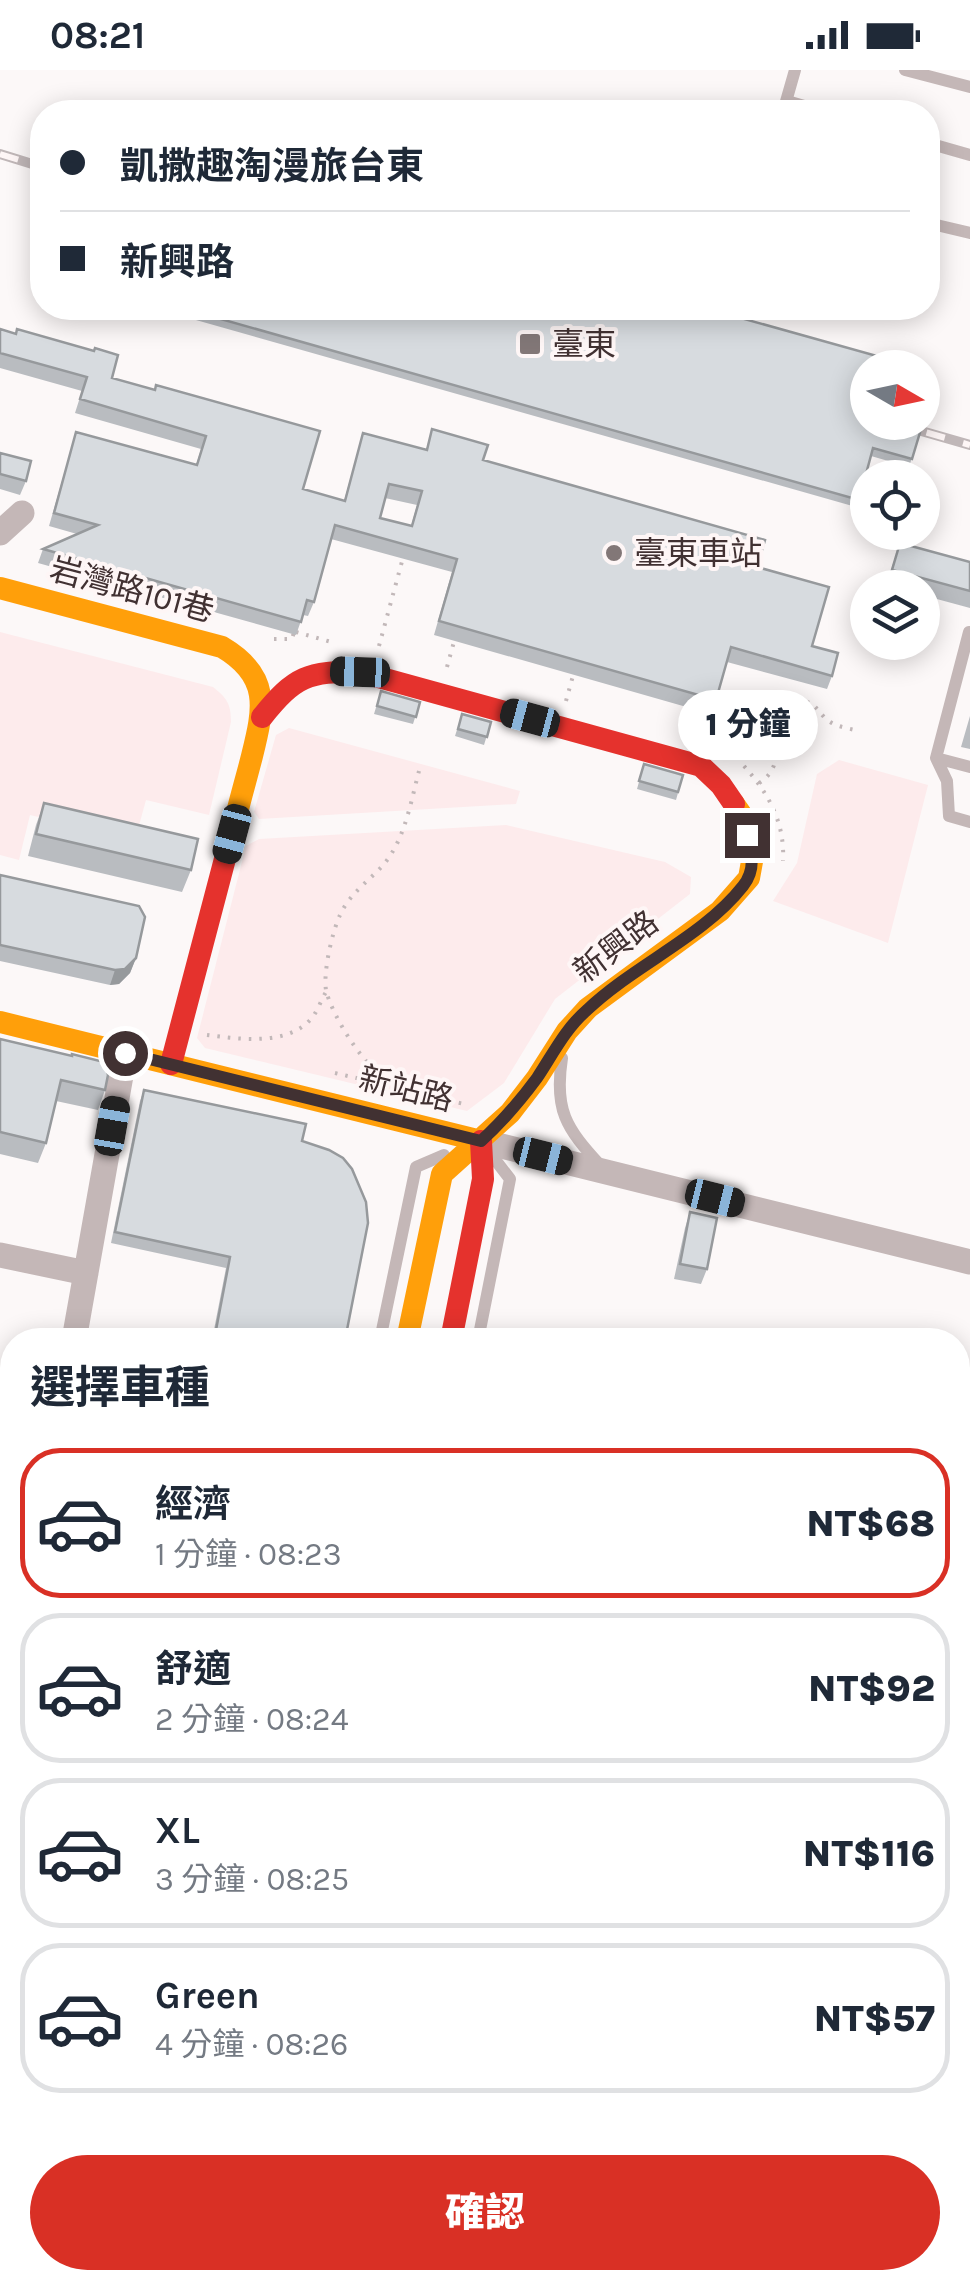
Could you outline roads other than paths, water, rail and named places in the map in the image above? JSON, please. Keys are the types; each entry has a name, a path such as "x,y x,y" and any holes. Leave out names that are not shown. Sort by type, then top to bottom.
{"street":[{"path":"0,532 22,513"},
{"name":"岩灣路101巷","path":"0,588 222,647 241,657 250,668 260,692 262,717"},
{"name":"新興路","path":"262,717 298,678 322,671 360,672 701,766 742,814 753,856 748,878 720,911 588,1008 566,1030 510,1113 442,1174 410,1328"},
{"path":"171,1064 262,717"},
{"name":"新站路","path":"0,1022 970,1262"},
{"path":"76,1328 125,1053"},
{"path":"453,1328 483,1179 481,1141"},
{"path":"0,1255 86,1274"}],"lane":[{"path":"787,100 795,70"},
{"path":"905,70 970,87"},
{"path":"940,147 970,156"},
{"path":"940,226 970,233"},
{"path":"970,632 936,758 947,781 948,816 970,822"},
{"path":"936,758 970,767"},
{"path":"566,1030 559,1079 561,1110 582,1146 605,1170"},
{"path":"480,1328 510,1179 481,1141"},
{"name":"新興路","path":"382,1328 416,1166 481,1141"}],"railway":[{"path":"0,154 30,163"},
{"path":"940,436 970,445"}],"place":[{"name":"臺東","path":"530,344"},
{"name":"臺東車站","path":"614,553"}]}
